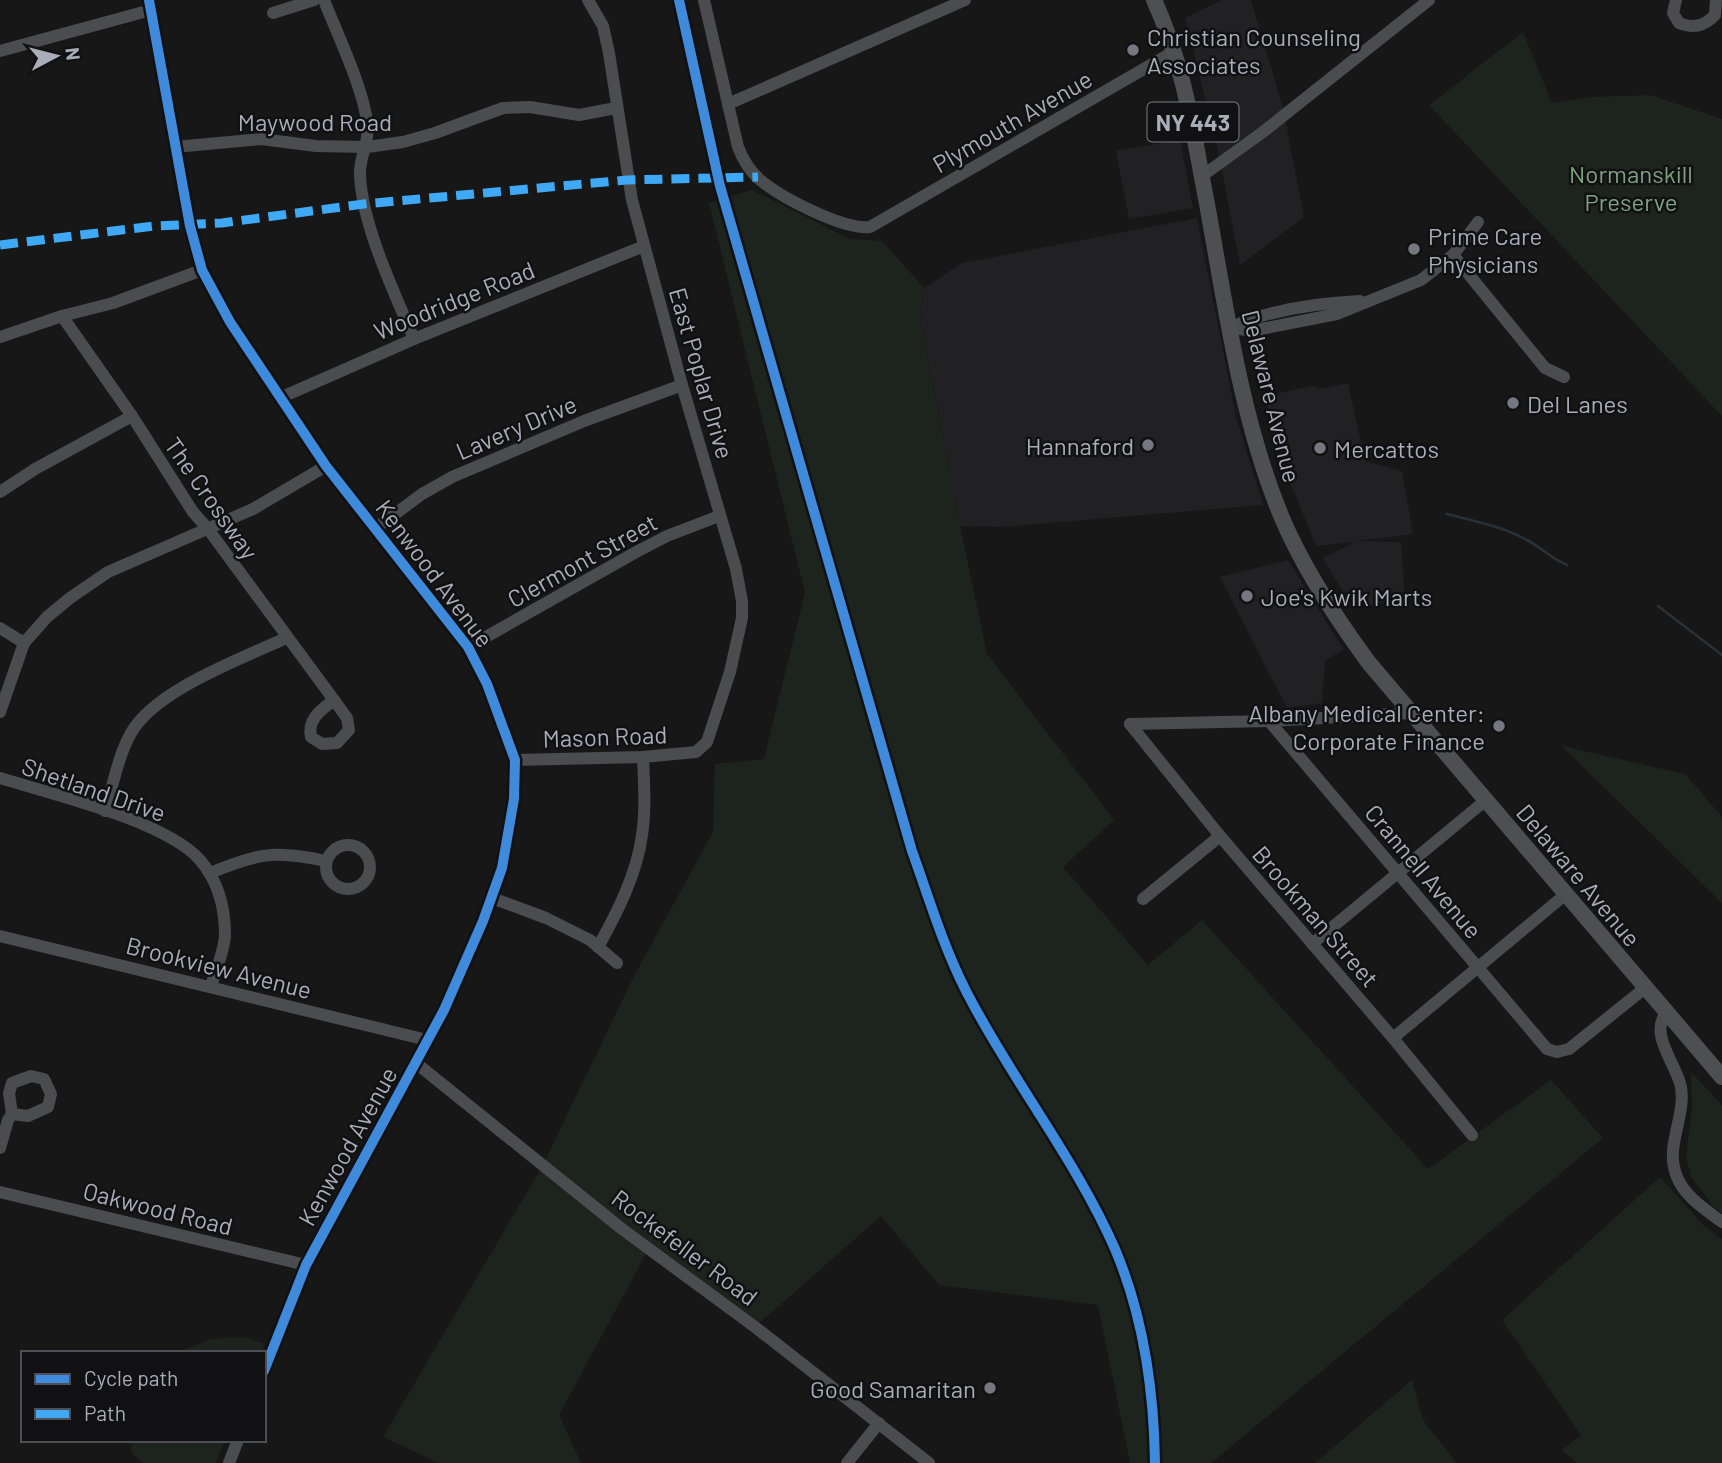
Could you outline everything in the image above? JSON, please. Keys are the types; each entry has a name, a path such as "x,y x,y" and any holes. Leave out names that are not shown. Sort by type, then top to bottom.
{"main road":[{"name":"Delaware Avenue","path":"1154,0 1175,51 1191,113 1230,327 1254,435 1283,520 1342,626 1369,663 1722,1077"}],"street":[{"path":"273,13 314,0"},
{"path":"324,0 362,98 367,121 367,147 360,175 364,204 390,281 414,339"},
{"name":"East Poplar Drive","path":"587,0 603,26 610,52 627,180 682,385 736,569 742,601 742,618 730,672 707,742 696,752"},
{"path":"704,0 729,104 965,0"},
{"path":"1202,176 1263,132 1429,0"},
{"path":"1676,0 1674,13 1679,23 1689,26 1707,23 1715,15 1718,0"},
{"path":"0,51 150,5"},
{"name":"Kenwood Avenue","path":"150,5 190,226 202,270 230,322 326,466 468,647 487,684 515,760 514,799 502,868 492,898 444,1010 306,1265 266,1366"},
{"name":"Plymouth Avenue","path":"729,104 743,161 759,179 780,194 846,226 870,227 1175,51"},
{"name":"Maywood Road","path":"175,147 261,139 316,146 367,147 425,136 503,108 530,107 579,115 616,108"},
{"path":"1230,327 1251,331 1337,314 1421,280 1452,255 1478,222"},
{"name":"Woodridge Road","path":"282,397 414,339 644,246"},
{"path":"1452,255 1545,368 1564,377"},
{"path":"0,337 62,316 113,303 202,270"},
{"name":"The Crossway","path":"62,316 132,416 178,490 334,700"},
{"name":"Lavery Drive","path":"376,528 422,494 452,477 584,421 682,385"},
{"path":"0,492 35,469 132,416"},
{"path":"0,712 24,643 47,617 108,572 253,509 326,466"},
{"name":"Clermont Street","path":"468,647 638,551 667,536 719,516"},
{"path":"0,628 24,643"},
{"path":"105,811 128,738 152,706 183,687 286,638"},
{"path":"1269,721 1412,713"},
{"name":"Brookman Street","path":"1269,721 1130,724 1220,836 1393,1038 1472,1135"},
{"name":"Crannell Avenue","path":"1269,721 1547,1049 1557,1052 1569,1049 1645,988"},
{"name":"Mason Road","path":"515,760 643,757 696,752"},
{"path":"598,947 629,883 642,838 643,757"},
{"name":"Shetland Drive","path":"0,778 156,830 183,844 199,859 210,873 223,910 225,936 211,986"},
{"path":"1312,944 1486,800"},
{"path":"1143,899 1220,836"},
{"path":"210,873 247,858 273,853 295,854 326,861"},
{"path":"1393,1038 1566,894"},
{"path":"492,898 546,918 590,940 617,963"},
{"name":"Brookview Avenue","path":"0,936 427,1041"},
{"path":"1666,1013 1658,1029 1678,1076 1682,1100 1673,1145 1674,1170 1689,1196 1722,1222"},
{"name":"Rockefeller Road","path":"416,1063 622,1228 724,1303 929,1463"},
{"path":"0,1148 12,1114"},
{"name":"Oakwood Road","path":"0,1192 306,1265"},
{"path":"847,1463 879,1423"},
{"path":"229,1463 237,1442"}],"shaded area":[{"path":"1222,0 1251,0 1283,108 1304,217 1240,265 1218,150 1185,18"},
{"path":"1180,140 1193,208 1129,219 1116,151"},
{"path":"1197,218 1236,417 1263,505 1001,527 960,526 920,318 924,288 962,263"},
{"path":"1348,383 1365,461 1402,471 1413,534 1356,541 1401,542 1405,598 1353,609 1323,558 1355,542 1316,546 1282,462 1264,396 1312,386 1321,389"},
{"path":"1288,560 1344,650 1325,660 1322,703 1287,708 1220,577"}],"green space":[{"name":"Normanskill Preserve","path":"1523,32 1552,103 1591,97 1650,95 1722,119 1722,416 1429,105"},
{"path":"752,190 850,239 882,241 924,288 920,318 987,654 1114,820 1063,867 1148,965 1202,920 1428,1169 1551,1080 1603,1138 1211,1463 1130,1463 1098,1305 939,1285 881,1216 755,1327 649,1248 559,1415 581,1463 439,1463 383,1437 543,1165 633,978 713,832 715,764 764,759 805,593 709,203"},
{"path":"1562,746 1685,774 1722,817 1722,903"},
{"path":"1691,1072 1722,1105 1722,1213 1691,1177 1686,1156 1692,1108"},
{"path":"1660,1177 1704,1226 1722,1239 1722,1463 1577,1463 1562,1450 1581,1435 1502,1320"},
{"path":"245,1337 265,1344 262,1351 182,1351 211,1339"},
{"path":"1412,1380 1423,1420 1456,1463 1315,1463"},
{"path":"131,1442 224,1442 216,1463 143,1463 132,1453"}],"waterway":[{"path":"1447,514 1516,534 1567,565"},
{"path":"1658,606 1722,655"}],"marked path":[{"path":"0,245 154,226 222,223 364,204 627,180 758,177"}],"cycle path":[{"path":"149,0 190,226 202,270 230,322 326,466 468,647 487,684 515,760 514,799 502,868 483,921 444,1010 306,1265 266,1366"},
{"path":"679,0 720,186 912,851 943,939 966,991 1099,1215 1125,1274 1145,1354 1155,1463"}],"place":[{"name":"Christian Counseling Associates","path":"1133,50"},
{"name":"Prime Care Physicians","path":"1414,249"},
{"name":"Del Lanes","path":"1513,403"},
{"name":"Hannaford","path":"1148,445"},
{"name":"Mercattos","path":"1320,448"},
{"name":"Joe's Kwik Marts","path":"1247,596"},
{"name":"Albany Medical Center: Corporate Finance","path":"1499,726"},
{"name":"Good Samaritan","path":"990,1388"}]}
